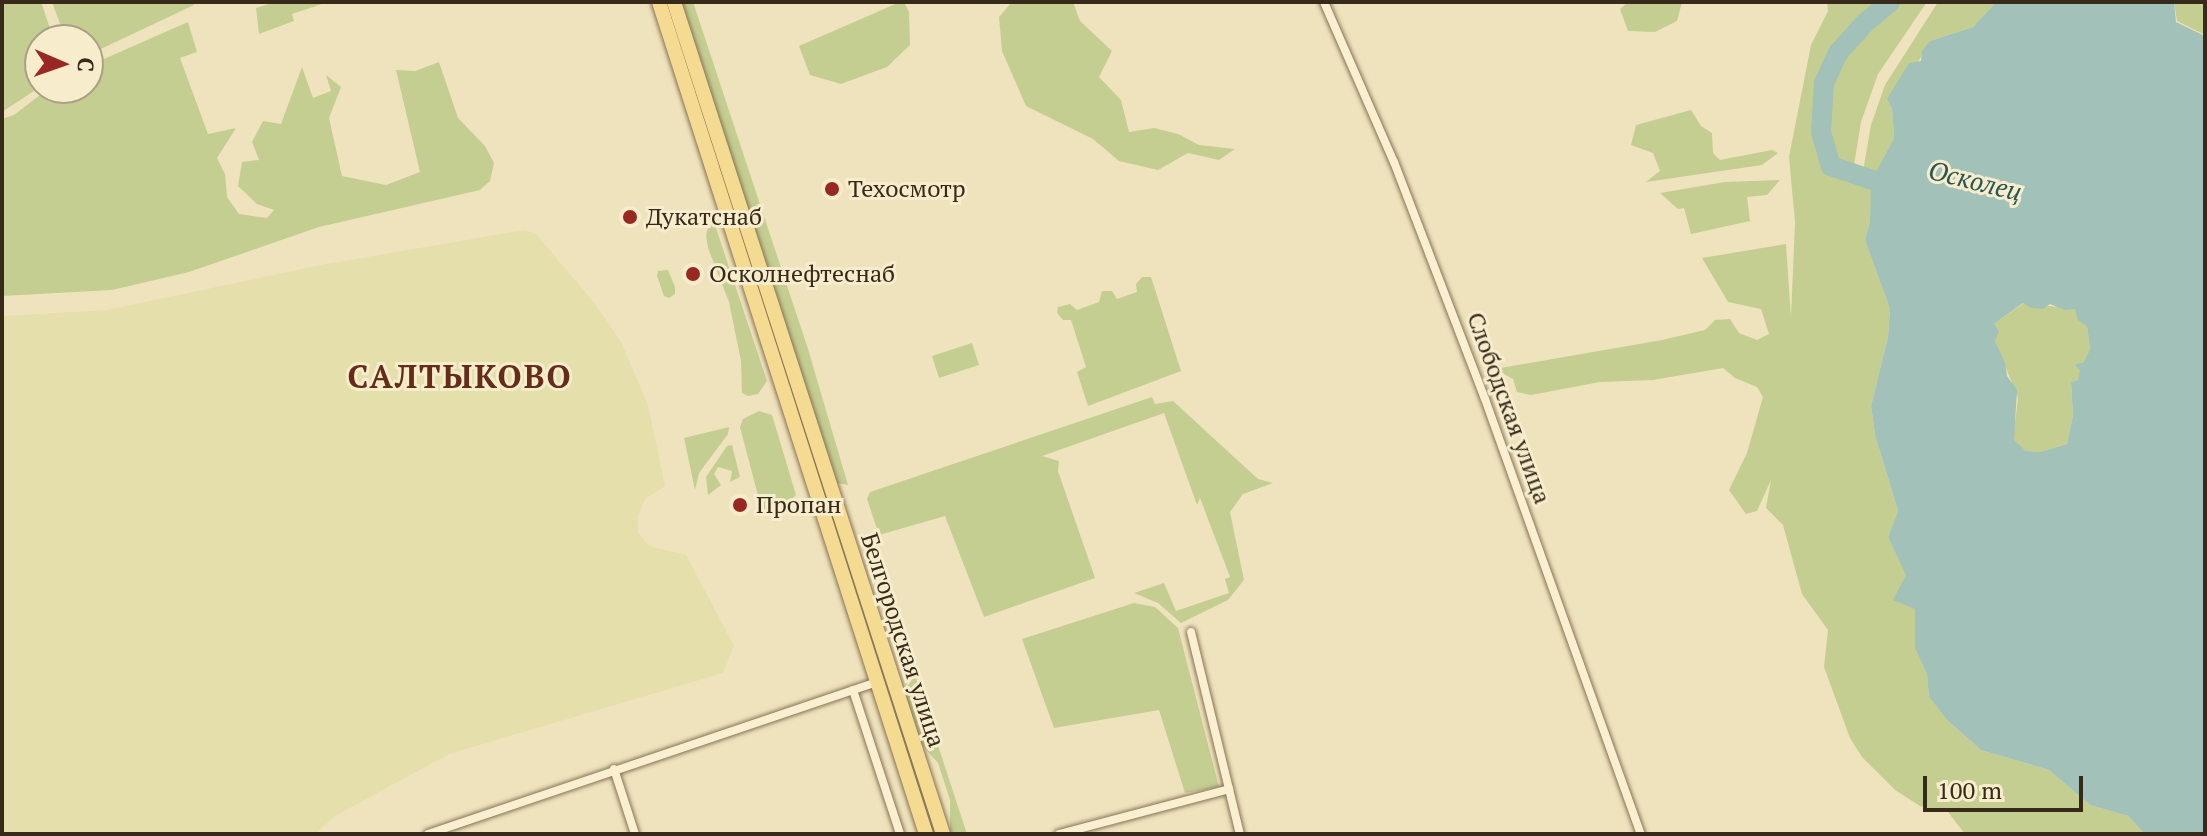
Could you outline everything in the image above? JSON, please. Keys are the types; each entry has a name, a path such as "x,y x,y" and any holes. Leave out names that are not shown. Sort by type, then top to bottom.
{"main road":[{"name":"Белгородская улица","path":"659,2 926,834"},
{"name":"Белгородская улица","path":"674,2 943,834"}],"street":[{"name":"Слободская улица","path":"1324,2 1394,162 1485,399 1641,834"},
{"path":"1191,632 1240,834"},
{"path":"428,834 877,682"},
{"path":"853,690 900,834"},
{"path":"614,769 635,834"},
{"path":"1059,834 1229,789"}],"shaded area":[{"path":"524,230 536,234 596,305 621,342 648,405 665,486 645,499 638,516 638,533 649,546 686,555 734,646 723,673 449,754 335,816 315,834 2,834 2,316 107,310 321,265"}],"green space":[{"path":"2,2 41,2 49,24 24,24 24,98 2,112"},
{"path":"52,2 192,2 194,5 104,47 104,24 60,24"},
{"path":"276,2 328,2 292,14 294,21 259,34 256,8"},
{"path":"680,2 693,2 808,349 848,485 837,483 833,475"},
{"path":"904,2 909,12 910,45 887,67 841,84 810,75 799,46"},
{"path":"1012,2 1073,2 1080,21 1112,51 1099,77 1121,100 1129,132 1154,128 1178,134 1199,145 1235,149 1219,160 1188,153 1158,170 1119,161 1093,139 1026,106 1002,51 999,17"},
{"path":"1628,2 1682,2 1677,21 1655,32 1628,31 1620,9"},
{"path":"1827,2 1888,2 1837,52 1823,82 1820,132 1829,168 1845,177 1846,173 1872,183 1870,221 1865,240 1890,309 1888,337 1871,406 1875,435 1898,511 1888,537 1907,575 1915,608 1915,648 1927,675 1929,697 1947,720 1981,750 2049,770 2090,805 2128,816 2145,834 1965,834 1948,812 1920,806 1895,790 1862,757 1850,738 1824,667 1828,630 1802,594 1783,525 1766,508 1771,480 1757,511 1746,514 1729,490 1747,453 1763,397 1757,387 1735,378 1723,368 1653,380 1600,382 1531,395 1517,392 1513,379 1495,369 1662,340 1705,330 1715,320 1730,319 1739,333 1757,340 1769,334 1761,309 1728,302 1702,258 1786,244 1791,318 1795,222 1789,157 1811,45 1828,11"},
{"path":"1895,2 1927,2 1878,74 1861,122 1853,172 1842,170 1832,165 1823,131 1828,82 1842,56 1868,24"},
{"path":"1938,2 1996,2 1973,27 1930,41 1892,108 1894,138 1872,181 1862,177 1871,125 1885,85"},
{"path":"2174,2 2205,2 2205,35 2177,21"},
{"path":"188,22 197,52 180,58 208,134 236,128 217,158 225,174 227,197 239,214 267,218 274,210 257,204 238,186 242,162 259,160 252,142 263,121 281,124 302,67 313,98 331,91 326,75 341,87 329,118 342,176 386,185 420,172 396,70 415,71 439,62 458,118 485,146 494,163 490,181 480,190 319,227 189,272 112,290 2,296 2,119 14,115 28,104 104,104 104,59"},
{"path":"1691,110 1701,126 1712,133 1713,153 1720,160 1772,150 1778,153 1762,165 1646,182 1660,171 1653,153 1631,145 1636,125"},
{"path":"1780,180 1767,195 1747,197 1750,221 1691,234 1684,208 1678,209 1660,193 1725,182"},
{"path":"714,222 767,381 758,394 748,396 742,393 741,361 729,302 708,248 706,235 709,224"},
{"path":"668,270 675,287 675,294 669,298 664,296 657,276 658,271"},
{"path":"1142,277 1151,277 1181,371 1088,406 1077,372 1086,367 1071,320 1063,320 1057,313 1058,307 1070,304 1077,310 1099,302 1102,291 1112,291 1117,299 1137,292 1136,284"},
{"path":"2024,303 2075,309 2087,326 2090,349 2078,380 2071,382 2073,415 2067,444 2040,452 2026,451 2013,440 2018,398 1995,341 1994,324"},
{"path":"972,343 979,365 939,378 932,356"},
{"path":"1152,397 1155,404 1173,401 1258,479 1273,483 1243,494 1230,512 1244,580 1228,600 1181,623 1158,603 1134,593 1164,583 1176,611 1229,593 1225,579 1230,577 1200,498 1197,505 1164,413 1042,456 1059,461 1058,471 1095,578 984,617 945,516 879,535 867,499 870,492"},
{"path":"759,411 772,415 796,495 784,507 771,511 764,509 760,503 740,427 743,419"},
{"path":"729,427 728,434 699,473 695,490 684,438"},
{"path":"732,445 740,477 730,482 732,471 718,467 714,474 721,485 708,495 706,477 727,446"},
{"path":"1134,603 1155,607 1178,628 1219,787 1185,793 1159,710 1054,728 1022,639"},
{"path":"915,675 967,834 950,834 950,800 938,763 919,742 904,692"}],"water":[{"path":"1996,2 2174,2 2176,22 2205,36 2205,834 2145,834 2128,816 2090,805 2049,770 1981,750 1947,720 1929,697 1927,675 1915,648 1915,609 1893,600 1906,575 1888,537 1898,511 1875,435 1871,406 1888,337 1890,309 1865,240 1870,221 1871,182 1894,138 1892,108 1887,99 1909,63 1921,61 1922,51 1930,41 1973,27","holes":["2023,303 2031,308 2043,309 2050,304 2065,310 2075,309 2078,320 2087,326 2090,349 2084,362 2075,365 2080,370 2078,380 2071,382 2073,415 2067,444 2040,452 2026,451 2014,440 2017,390 2007,376 1995,341 1999,331 1994,324"]}],"waterway":[{"name":"Осколец","path":"1890,2 1864,24 1838,53 1824,83 1821,132 1831,166 1896,188"}],"place":[{"name":"Техосмотр","path":"832,189"},
{"name":"Дукатснаб","path":"630,217"},
{"name":"Осколнефтеснаб","path":"693,274"},
{"name":"Пропан","path":"740,505"}],"district":[{"name":"САЛТЫКОВО","path":"460,376"}]}
